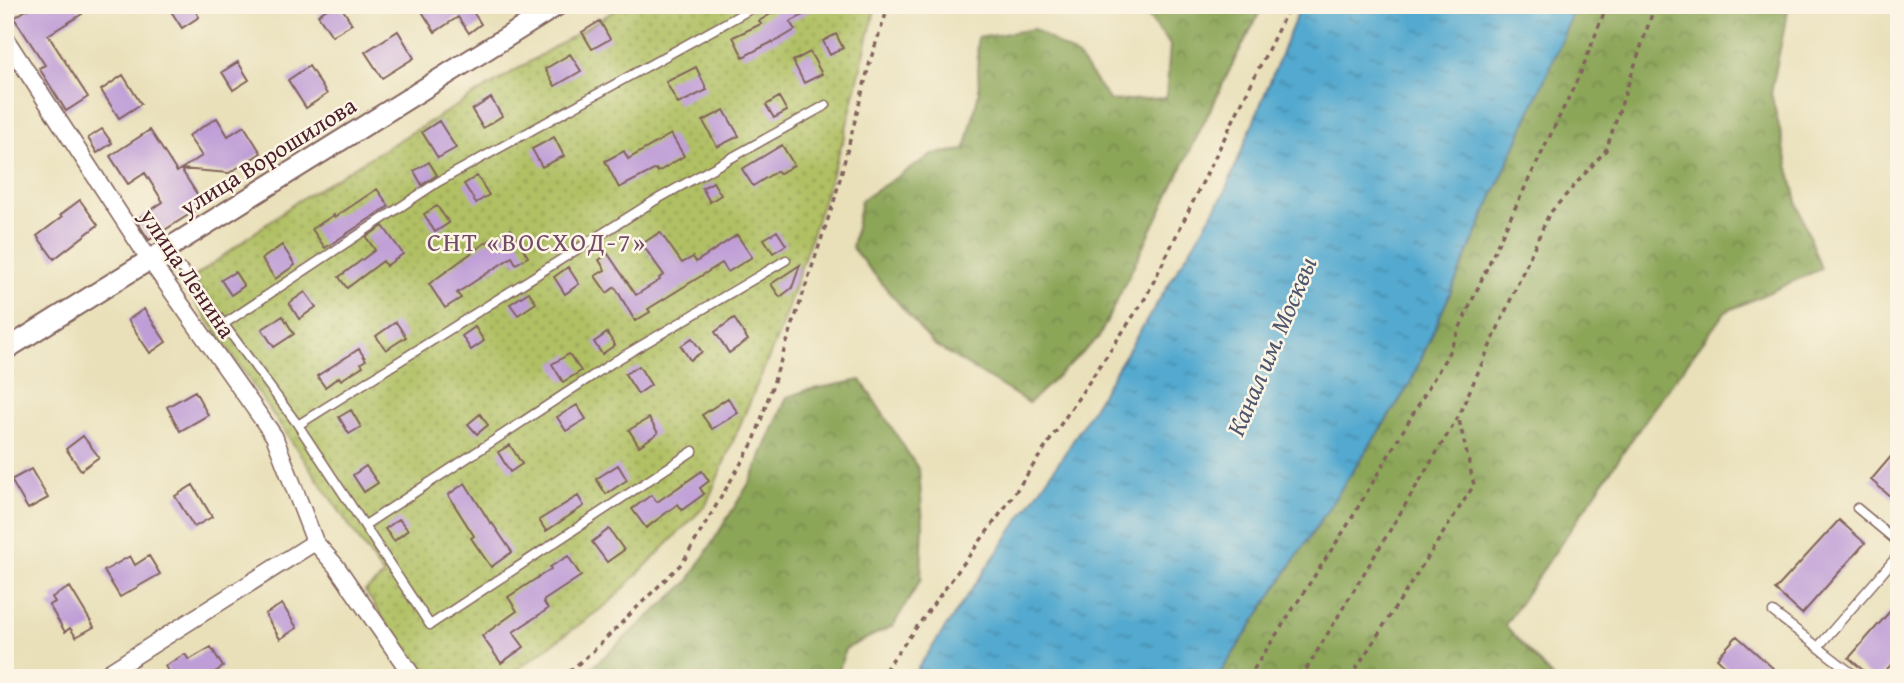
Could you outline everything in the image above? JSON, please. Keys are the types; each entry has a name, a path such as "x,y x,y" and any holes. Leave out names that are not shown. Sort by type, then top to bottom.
{"street":[{"name":"улица Ворошилова","path":"5,350 558,5"},
{"name":"улица Ленина","path":"5,38 149,259 274,436 315,542 336,566 414,678"},
{"path":"100,678 315,542"}],"lane":[{"path":"224,324 438,182 758,5"},
{"path":"298,425 654,201 826,105"},
{"path":"149,259 183,269 298,425 430,625 693,451"},
{"path":"365,525 615,361 786,260"},
{"path":"1857,508 1899,544"},
{"path":"1818,647 1899,554"},
{"path":"1773,612 1858,678"}],"path":[{"path":"562,678 683,562 754,441 835,198 871,58 889,5"},
{"path":"879,678 1006,506 1146,297 1290,5"},
{"path":"1248,678 1347,526 1447,356 1581,72 1607,5"},
{"path":"1301,678 1458,418 1549,214 1606,150 1655,5"},
{"path":"1350,678 1474,485 1458,418"}],"green space":[{"path":"624,5 876,5 844,137 780,331 706,505 610,602 506,678 422,678 365,591 384,576 184,285 296,202"},
{"path":"1139,5 1264,5 1099,337 1029,403 933,344 852,248 861,200 933,154 965,150 979,92 977,38 1034,29 1078,57 1110,101 1166,98 1170,45"},
{"path":"1575,5 1789,5 1771,93 1798,206 1821,269 1725,312 1653,409 1505,625 1551,678 1217,678 1410,384"},
{"path":"861,380 919,470 923,524 921,579 893,626 845,649 837,678 580,678 688,582 751,480 787,397 808,390"}],"water":[{"name":"Канал им. Москвы","path":"1301,5 1575,5 1410,384 1217,678 911,678 1069,447 1224,194"}],"building":[{"path":"34,5 76,5 82,14 48,35 88,97 66,111 39,68 45,65 14,18"},
{"path":"167,5 192,5 199,17 182,28"},
{"path":"333,5 340,5 352,24 332,36 318,15"},
{"path":"418,5 476,5 471,9 481,24 469,33 458,17 435,32"},
{"path":"786,5 821,5 790,22 795,30 743,57 733,37 761,24 759,21"},
{"path":"600,21 610,39 592,49 582,32"},
{"path":"398,31 414,58 382,78 365,52"},
{"path":"836,34 843,48 830,55 823,41"},
{"path":"810,52 822,74 804,83 793,61"},
{"path":"570,54 581,71 555,86 545,69"},
{"path":"238,62 249,80 233,90 222,72"},
{"path":"309,66 327,94 306,108 288,80"},
{"path":"696,67 707,90 678,104 666,82"},
{"path":"123,75 141,104 119,118 101,90"},
{"path":"779,97 787,111 774,118 766,105"},
{"path":"491,98 502,116 483,128 472,110"},
{"path":"724,110 739,136 717,147 703,121"},
{"path":"217,118 228,136 244,126 261,153 229,173 181,169 202,156 188,136"},
{"path":"439,121 456,148 438,158 422,132"},
{"path":"102,129 112,143 97,153 88,138"},
{"path":"150,130 177,172 181,169 204,205 149,240 136,220 163,202 145,173 128,184 110,156"},
{"path":"671,134 684,156 658,172 656,169 619,188 605,161 624,151 628,159"},
{"path":"554,137 564,156 542,167 532,149"},
{"path":"782,145 794,165 779,174 777,171 753,186 742,169"},
{"path":"429,162 437,175 422,185 414,171"},
{"path":"477,176 489,195 476,203 464,184"},
{"path":"713,182 721,195 710,202 702,188"},
{"path":"377,189 389,206 325,248 312,229"},
{"path":"80,200 98,225 54,259 37,236"},
{"path":"437,206 449,223 435,232 424,214"},
{"path":"383,226 403,254 386,266 383,261 347,288 339,277 375,250 366,237"},
{"path":"511,229 528,257 516,264 512,257 457,293 461,298 445,308 429,284 485,243"},
{"path":"777,231 786,245 773,253 764,239"},
{"path":"660,232 682,263 693,257 696,262 737,235 752,257 728,272 722,263 648,309 650,312 635,321 615,287 607,293 595,276 605,270 599,260 608,254 636,295 664,275 642,244"},
{"path":"282,245 295,265 275,279 262,259"},
{"path":"800,265 792,288 780,297 771,284"},
{"path":"568,267 579,284 565,294 554,277"},
{"path":"235,272 244,286 231,295 221,280"},
{"path":"305,292 316,307 299,319 289,303"},
{"path":"529,292 536,303 518,315 510,304"},
{"path":"144,309 166,342 150,353 128,320"},
{"path":"283,316 294,334 274,347 262,329"},
{"path":"734,318 748,340 729,353 715,332"},
{"path":"396,322 406,337 386,350 376,336"},
{"path":"475,327 484,341 471,350 462,336"},
{"path":"607,333 615,345 602,354 594,342"},
{"path":"692,338 702,352 690,360 681,346"},
{"path":"359,349 366,360 361,363 363,366 325,387 317,376"},
{"path":"569,354 581,371 563,382 552,364"},
{"path":"639,366 651,385 638,394 625,374"},
{"path":"195,391 208,415 180,431 167,407"},
{"path":"728,398 738,413 712,429 702,415"},
{"path":"577,405 586,419 566,431 557,417"},
{"path":"351,410 361,427 349,434 339,417"},
{"path":"480,414 488,425 477,434 468,424"},
{"path":"649,418 658,433 639,446 629,430"},
{"path":"83,436 99,457 81,470 66,449"},
{"path":"510,445 522,464 510,472 498,452"},
{"path":"1899,447 1899,504 1871,480"},
{"path":"618,465 627,480 606,494 596,479"},
{"path":"366,466 378,483 364,492 353,475"},
{"path":"31,469 48,498 28,509 11,480"},
{"path":"702,471 709,481 700,488 704,494 682,510 678,504 646,528 632,509 651,495 657,502"},
{"path":"465,483 512,552 491,567 471,538 474,536 448,495"},
{"path":"193,485 212,517 194,527 175,496"},
{"path":"578,496 584,506 546,531 539,520"},
{"path":"399,519 408,530 394,541 385,529"},
{"path":"1839,520 1865,543 1802,614 1775,590"},
{"path":"609,529 624,550 607,562 592,542"},
{"path":"130,556 135,565 149,556 160,574 120,597 104,571"},
{"path":"568,556 581,576 543,601 548,609 513,632 524,647 501,663 482,636 517,611 508,597"},
{"path":"70,587 94,627 76,637 70,628 65,632 49,605 55,602 52,597"},
{"path":"1899,601 1899,656 1879,678 1872,678 1849,658"},
{"path":"282,604 297,628 280,639 265,614"},
{"path":"1737,636 1784,678 1738,678 1717,658"},
{"path":"211,647 223,667 205,678 172,678 165,666 185,654 189,660"}],"district":[{"name":"СНТ «ВОСХОД-7»","path":"537,241"}]}
